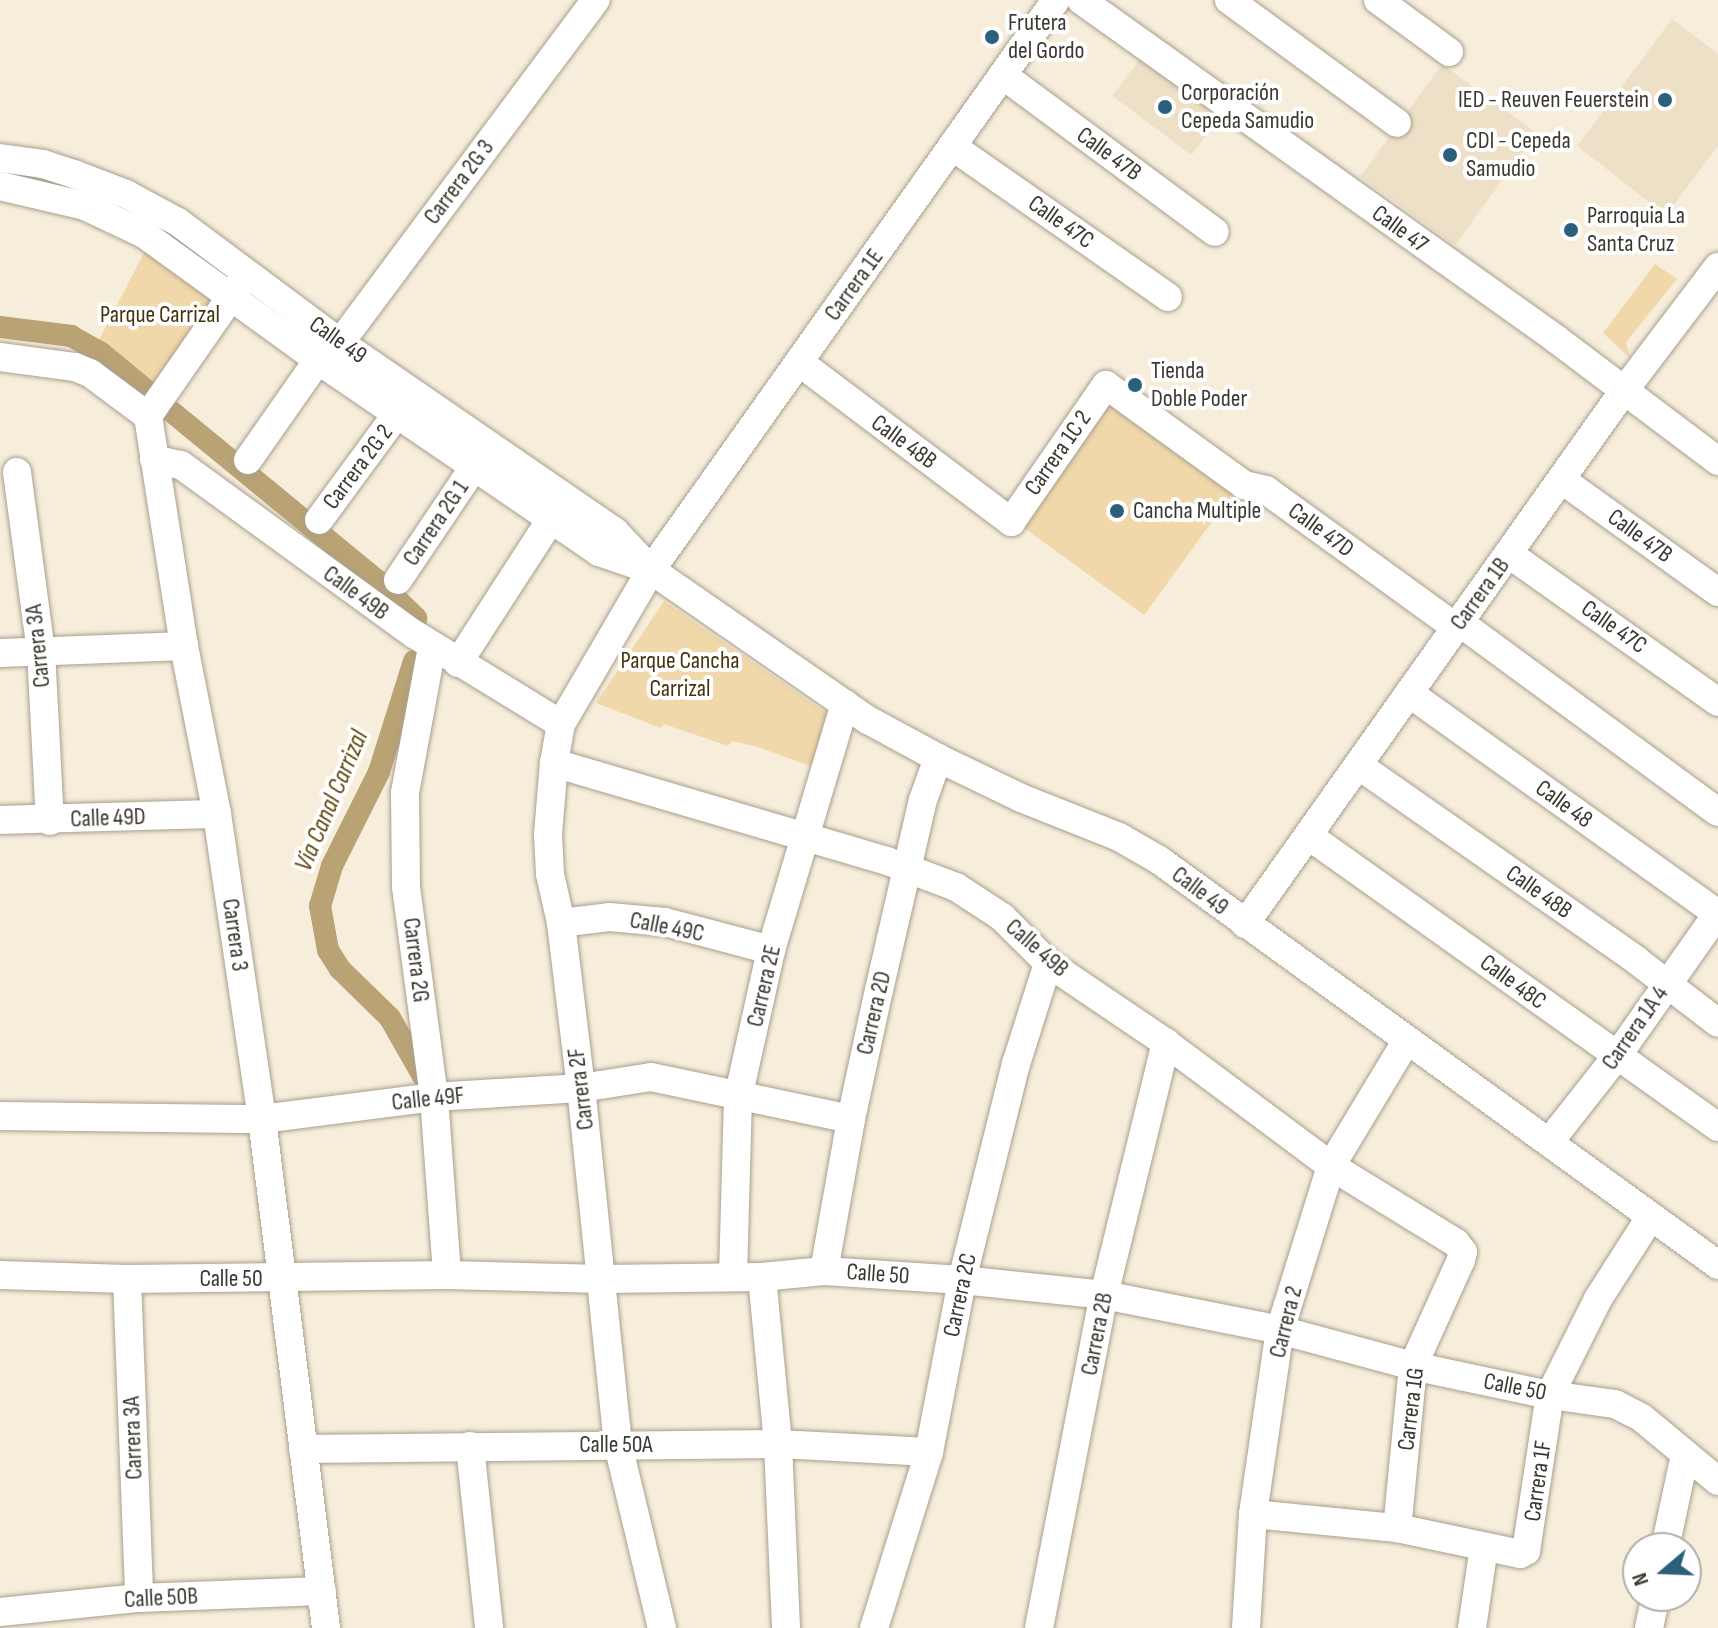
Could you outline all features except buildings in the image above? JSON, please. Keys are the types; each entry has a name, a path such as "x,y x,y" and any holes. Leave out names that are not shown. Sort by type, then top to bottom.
{"street":[{"name":"Carrera 2G 3","path":"248,460 596,0"},
{"name":"Carrera 1E","path":"651,570 1056,0"},
{"name":"Calle 47","path":"1081,0 1556,339 1718,461"},
{"path":"1229,0 1397,123"},
{"path":"1378,0 1449,52"},
{"name":"Calle 47B","path":"1004,76 1215,232"},
{"name":"Calle 47C","path":"953,147 1168,297"},
{"name":"Calle 49","path":"0,158 43,164 126,194 178,222 239,286 397,414 599,552 651,570"},
{"name":"Calle 49","path":"0,186 85,206 239,286"},
{"name":"Carrera 1B","path":"1245,924 1623,392 1718,267"},
{"path":"0,357 75,367 90,373 148,416 239,286"},
{"name":"Calle 49","path":"327,355 615,532 651,570 845,704 938,758 1021,798 1119,837 1159,860 1718,1265"},
{"name":"Calle 48B","path":"799,362 1011,522"},
{"name":"Carrera 1C 2","path":"1011,522 1106,385"},
{"name":"Calle 47D","path":"1106,385 1244,485 1266,490 1718,812"},
{"name":"Carrera 2G 2","path":"319,520 397,414"},
{"name":"Carrera 3","path":"148,416 184,646 217,814 262,1119 326,1628"},
{"name":"Calle 49B","path":"154,459 181,465 432,647 561,724"},
{"name":"Carrera 2G 1","path":"398,580 474,467"},
{"name":"Carrera 3A","path":"17,472 41,651 50,821"},
{"name":"Calle 47B","path":"1562,480 1718,592"},
{"path":"458,663 551,519"},
{"name":"Calle 47C","path":"1509,554 1718,702"},
{"name":"Carrera 2F","path":"651,570 561,724 548,834 550,874 561,923 603,1279 618,1445 662,1628"},
{"path":"0,653 184,646"},
{"name":"Carrera 2G","path":"432,647 405,793 406,887 434,1097 447,1275"},
{"name":"Calle 48","path":"1409,693 1718,913"},
{"name":"Carrera 2E","path":"733,1276 738,1098 771,950 845,704"},
{"name":"Carrera 2D","path":"824,1271 851,1119 923,800 938,758"},
{"name":"Calle 49B","path":"554,763 807,837 956,887 1002,917 1048,963 1166,1043 1331,1166 1456,1243 1463,1252"},
{"name":"Calle 48B","path":"1358,765 1636,960 1718,1023"},
{"name":"Calle 49D","path":"0,820 217,814"},
{"name":"Calle 48C","path":"1309,836 1718,1127"},
{"name":"Carrera 1A 4","path":"1550,1141 1617,1056 1718,913"},
{"name":"Calle 49C","path":"561,923 609,917 665,922 771,950"},
{"name":"Carrera 2C","path":"874,1628 929,1452 962,1280 1016,1064 1048,963"},
{"name":"Carrera 2","path":"1246,1628 1253,1514 1280,1330 1331,1166 1407,1040"},
{"name":"Carrera 2B","path":"1039,1628 1104,1295 1166,1043"},
{"name":"Calle 49F","path":"0,1116 262,1119 434,1097 581,1088 651,1077 738,1098 851,1119"},
{"name":"Carrera 1F","path":"1484,1547 1520,1554 1530,1543 1550,1395 1598,1299 1651,1216"},
{"name":"Carrera 1G","path":"1397,1528 1413,1366 1463,1252"},
{"name":"Calle 50","path":"0,1275 127,1279 282,1280 447,1275 603,1279 762,1277 824,1271 962,1280 1104,1295 1280,1330 1413,1366 1550,1395 1615,1404 1642,1418 1718,1481"},
{"path":"762,1277 778,1444 786,1628"},
{"name":"Carrera 3A","path":"127,1279 139,1598"},
{"name":"Calle 50A","path":"303,1449 778,1444 929,1452"},
{"path":"470,1446 489,1628"},
{"path":"1668,1532 1685,1455"},
{"path":"1253,1514 1397,1528 1484,1547 1472,1628"},
{"name":"Calle 50B","path":"0,1612 139,1598 322,1591"}],"shaded area":[{"name":"IED - Reuven Feuerstein","path":"1672,19 1718,54 1718,146 1666,215 1577,146"},
{"name":"Corporación Cepeda Samudio","path":"1140,59 1219,119 1191,155 1112,96"},
{"name":"CDI - Cepeda Samudio","path":"1442,64 1537,133 1455,245 1360,176"}],"green space":[{"name":"Parque Carrizal","path":"148,245 225,299 157,392 97,344"},
{"path":"1655,264 1677,279 1626,342 1630,358 1603,333"},
{"path":"1108,396 1236,489 1144,615 1016,522"},
{"name":"Parque Cancha Carrizal","path":"664,601 831,716 816,768 758,747 732,741 728,746 664,724 661,728 596,703"}],"waterway":[{"name":"Via Canal Carrizal","path":"0,327 71,336 100,352 146,390"},
{"name":"Via Canal Carrizal","path":"172,412 379,582 416,618 415,623"},
{"name":"Via Canal Carrizal","path":"414,661 379,772 332,866 320,906 328,950 340,969 390,1018 423,1076"}],"place":[{"name":"Frutera del Gordo","path":"992,37"},
{"name":"IED - Reuven Feuerstein","path":"1665,100"},
{"name":"Corporación Cepeda Samudio","path":"1165,107"},
{"name":"CDI - Cepeda Samudio","path":"1450,155"},
{"name":"Parroquia La Santa Cruz","path":"1571,230"},
{"name":"Tienda Doble Poder","path":"1135,385"},
{"name":"Cancha Multiple","path":"1117,511"}]}
